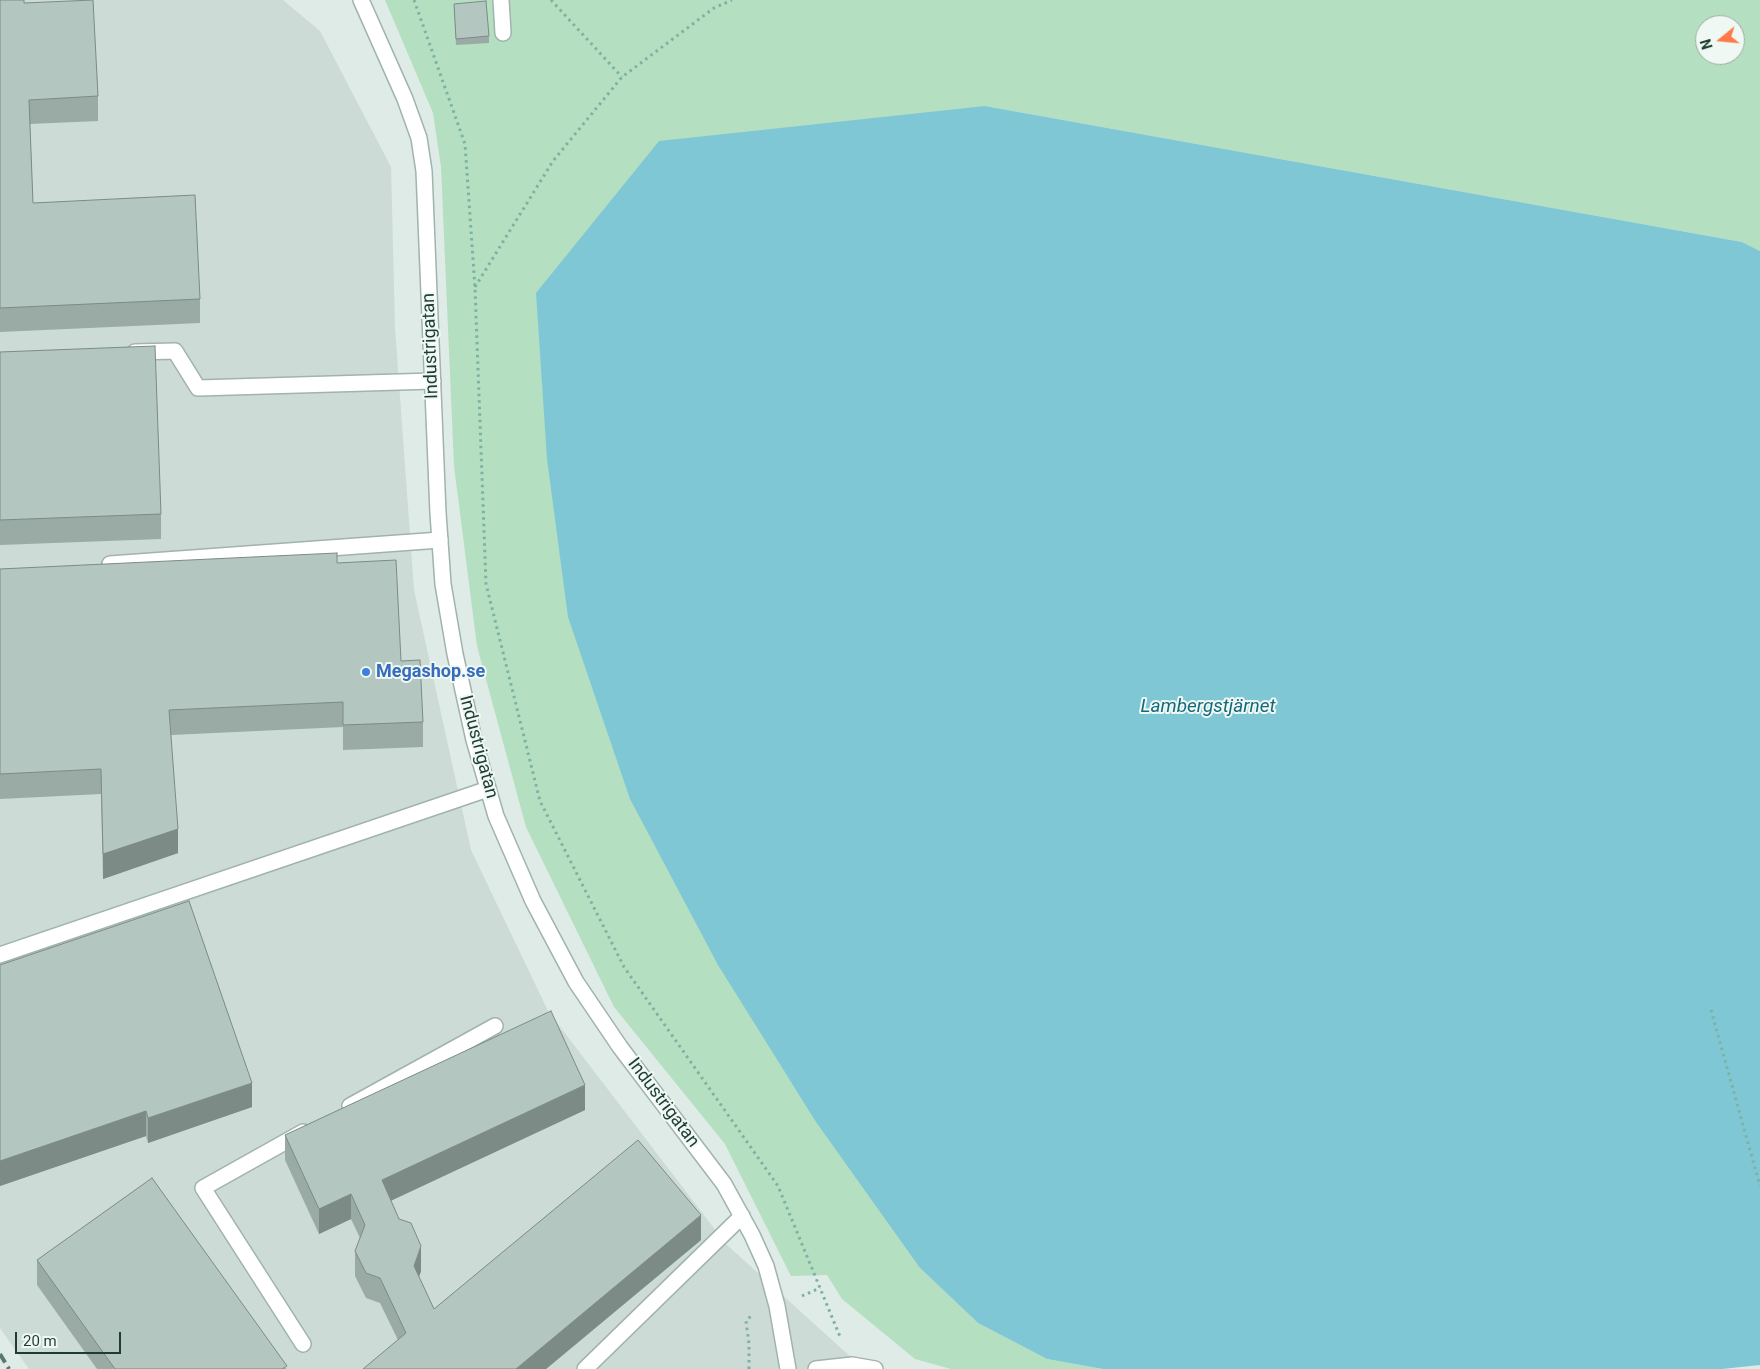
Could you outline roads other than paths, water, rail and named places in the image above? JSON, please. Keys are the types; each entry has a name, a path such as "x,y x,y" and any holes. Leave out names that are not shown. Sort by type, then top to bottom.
{"street":[{"name":"Industrigatan","path":"361,0 405,99 419,138 424,170 443,584 455,654 474,740 496,816 533,901 576,982 620,1046 724,1184 742,1216 766,1266 777,1306 788,1369"},
{"path":"501,0 503,33"},
{"path":"117,353 176,351 198,388 433,381"},
{"path":"93,566 440,540"},
{"path":"0,955 488,788"},
{"path":"340,1112 495,1026"},
{"path":"303,1344 204,1188 315,1126"},
{"path":"585,1369 742,1216"},
{"path":"816,1369 852,1365 875,1369"}],"water":[{"name":"Lambergstjärnet","path":"985,106 1742,242 1760,251 1760,1365 1722,1369 1103,1369 1047,1359 978,1323 920,1268 816,1122 718,965 630,799 568,617 547,459 536,293 659,141"}],"railway":[{"path":"0,1354 9,1369"}],"place":[{"name":"Megashop.se","path":"366,672"}]}
